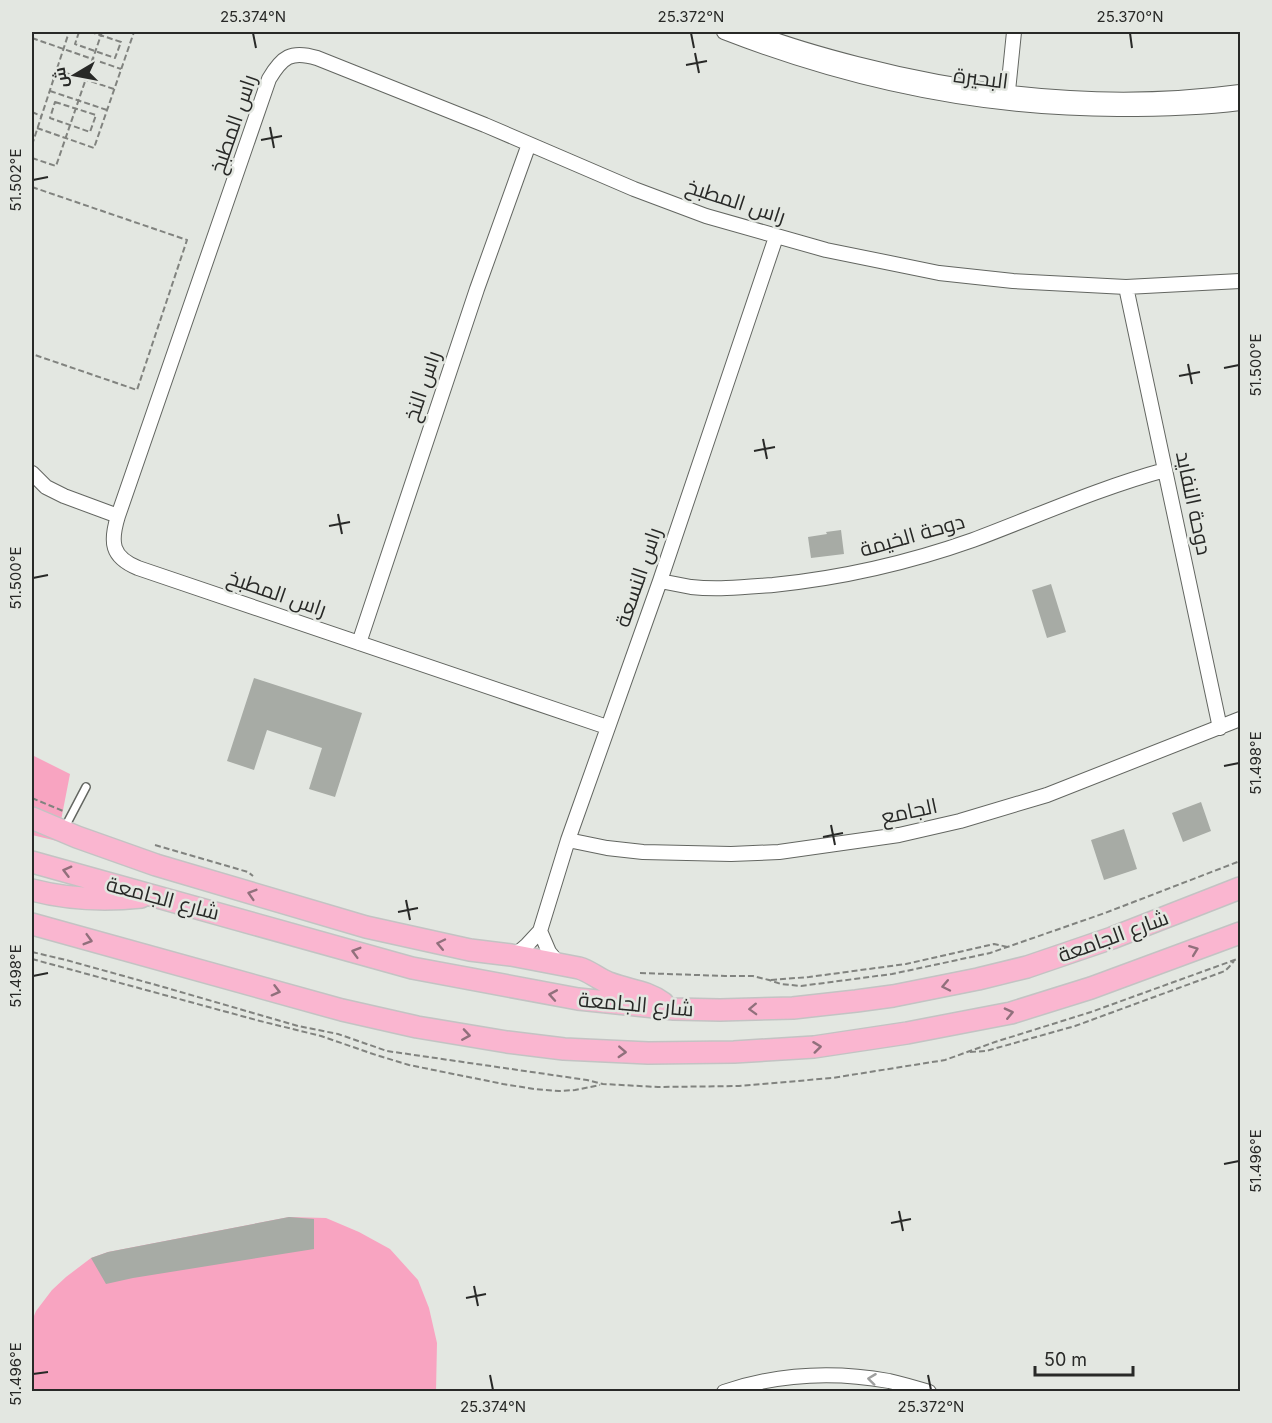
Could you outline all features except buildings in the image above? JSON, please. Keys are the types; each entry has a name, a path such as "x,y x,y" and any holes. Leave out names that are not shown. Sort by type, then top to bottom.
{"main road":[{"path":"32,818 67,823 118,852 156,865 366,927 586,970 608,983 654,996 674,1009"},
{"name":"شارع الجامعة","path":"32,861 412,968 578,999 674,1009 793,1008 893,996 978,979 1027,967 1112,938 1240,888"},
{"path":"32,890 77,898 126,899 156,895"},
{"name":"شارع الجامعة","path":"32,924 342,1010 417,1026 564,1049 648,1053 734,1052 814,1047 908,1033 1011,1013 1091,988 1240,933"},
{"path":"412,968 505,955"}],"street":[{"name":"البحيرة","path":"724,32 812,63 936,93 1007,97 1032,95 1093,99 1151,99 1240,92"},
{"name":"البحيرة","path":"753,32 815,53 874,69 1060,108 1142,110 1240,103"},
{"path":"1007,97 1014,32"},
{"name":"راس المطبخ","path":"608,727 130,565 118,554 112,533 269,79 284,58 299,55 317,58 582,165 634,189 706,216 826,250 939,273 1013,281 1126,287 1240,281"},
{"name":"راس النخ","path":"359,643 477,289 529,144"},
{"name":"راس النسعة","path":"505,955 520,951 540,931 568,840 660,581 776,237"},
{"name":"دوحة النفايد","path":"1126,287 1220,728"},
{"name":"دوحة الخيمة","path":"660,581 693,587 720,588 776,585 846,575 892,565 929,555 1113,486 1166,470"},
{"path":"32,473 46,487 64,496 118,516"},
{"name":"الجامع","path":"568,840 643,852 731,854 779,852 899,835 960,821 1047,795 1240,719"},
{"path":"540,931 549,952 559,964"},
{"path":"724,1392 768,1380 807,1376 844,1376 889,1381 929,1392"}],"lane":[{"path":"67,823 86,787"}],"path":[{"path":"32,145 69,32"},
{"path":"79,32 75,44 115,58 121,42 101,33 91,32"},
{"path":"37,128 94,148 134,32"},
{"path":"32,158 56,166 101,33"},
{"path":"32,39 121,69"},
{"path":"57,70 114,89"},
{"path":"50,91 107,110"},
{"path":"55,102 75,109 96,116 90,132 50,118 55,102"},
{"path":"44,107 53,110"},
{"path":"32,112 41,116"},
{"path":"32,187 187,240 137,390 32,354"},
{"path":"32,798 67,823"},
{"path":"148,843 248,872 257,884 256,895"},
{"path":"637,973 753,976 780,984 801,986 858,980 990,953 1105,913 1240,861"},
{"path":"769,980 906,964 994,944 1008,947"},
{"path":"32,952 298,1026 338,1034 387,1051 603,1084 658,1087 739,1086 832,1078 945,1060 1101,1008 1240,958"},
{"path":"32,959 260,1022 321,1036 409,1065 534,1089 575,1090 603,1084"},
{"path":"970,1052 986,1051 1075,1026 1225,971 1234,960"}],"shaded area":[{"path":"32,755 70,774 57,841 32,835"},
{"path":"289,1217 326,1218 359,1232 390,1249 418,1280 429,1308 437,1343 436,1391 32,1392 32,1321 36,1311 52,1290 91,1258 108,1252"}]}
